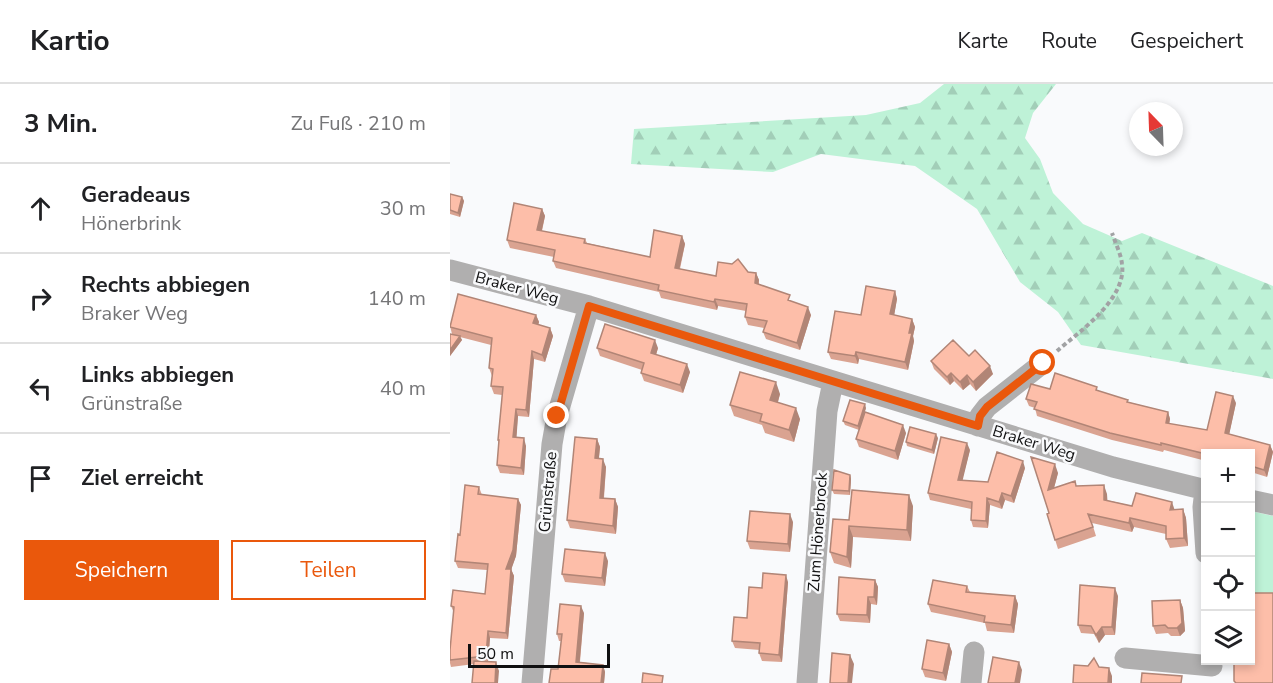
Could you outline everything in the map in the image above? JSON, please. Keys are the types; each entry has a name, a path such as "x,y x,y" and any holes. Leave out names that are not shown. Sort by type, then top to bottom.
{"street":[{"name":"Braker Weg","path":"450,270 589,306 1113,467 1201,489"},
{"name":"Grünstraße","path":"532,683 552,444 557,416 589,306"},
{"path":"978,426 980,416 987,407 1043,363"},
{"name":"Zum Hönerbrock","path":"807,683 827,411 833,382"},
{"path":"1255,501 1273,505"},
{"path":"971,683 974,652"},
{"path":"1125,658 1212,670"}],"path":[{"path":"1043,363 1108,304 1120,284 1123,265 1112,233"}],"green space":[{"path":"944,84 1056,84 1033,113 1025,138 1040,159 1053,193 1083,224 1122,241 1142,233 1273,286 1273,379 1081,345 1058,312 1020,282 977,209 915,166 821,154 773,172 631,164 634,129 866,115 920,103"},
{"path":"1255,512 1273,516 1273,594 1255,595"}],"building":[{"path":"450,194 462,197 458,213 450,210"},
{"path":"514,203 542,209 537,230 585,239 584,243 650,257 654,230 682,236 675,268 716,276 718,262 732,264 738,259 748,272 756,273 755,283 790,295 788,300 808,307 797,343 763,332 767,321 745,317 747,304 715,299 714,302 658,290 659,285 553,261 555,250 507,240"},
{"path":"866,286 895,291 890,314 912,319 909,333 912,333 905,362 856,352 855,356 828,352 835,311 861,315"},
{"path":"458,294 536,315 533,323 550,328 542,355 532,351 526,410 516,409 513,437 524,438 521,468 497,465 503,387 491,386 493,369 489,368 492,338 450,327"},
{"path":"605,324 655,340 651,353 687,364 680,385 641,373 644,363 597,348"},
{"path":"450,334 460,336 450,350"},
{"path":"953,340 969,356 975,350 990,366 973,382 967,375 960,382 951,373 947,377 931,361"},
{"path":"740,372 776,382 770,400 796,408 789,430 760,421 762,414 730,405"},
{"path":"1055,373 1097,387 1096,390 1128,400 1127,402 1168,412 1166,423 1207,430 1216,392 1233,396 1225,433 1270,445 1264,470 1255,467 1255,449 1201,449 1201,453 1161,443 1161,445 1110,433 1034,409 1037,402 1026,399 1031,384 1050,389"},
{"path":"850,400 865,404 858,426 843,421"},
{"path":"865,412 903,425 895,451 856,439"},
{"path":"910,427 936,434 932,450 906,442"},
{"path":"575,437 597,439 595,458 603,459 600,498 615,499 613,526 567,520"},
{"path":"941,437 967,443 958,480 988,482 997,452 1023,461 1011,496 1002,493 999,502 987,498 986,521 971,520 972,502 928,493"},
{"path":"1031,457 1055,464 1048,490 1075,481 1076,486 1104,485 1104,500 1132,506 1136,493 1172,502 1170,510 1183,509 1184,538 1166,539 1166,526 1130,518 1129,523 1088,514 1093,527 1055,540"},
{"path":"834,470 850,475 849,491 832,490"},
{"path":"465,485 479,487 478,494 518,499 513,550 506,569 511,569 506,633 488,631 486,656 450,660 453,590 485,594 488,564 455,561"},
{"path":"852,490 909,495 907,530 849,526 847,557 830,552 833,519 849,520"},
{"path":"750,511 790,514 788,544 747,541"},
{"path":"565,549 605,553 602,578 562,574"},
{"path":"763,573 786,575 779,655 759,653 760,643 732,641 734,617 747,618 749,587 762,588"},
{"path":"839,577 875,580 874,597 868,597 867,615 837,614"},
{"path":"933,580 967,586 966,592 1015,596 1011,625 984,622 985,616 928,604"},
{"path":"1080,585 1115,588 1112,627 1102,627 1096,635 1091,626 1078,625"},
{"path":"1255,593 1273,593 1273,683 1236,683 1234,665 1255,665"},
{"path":"1180,600 1182,623 1177,628 1168,628 1165,625 1153,626 1152,601"},
{"path":"560,604 581,606 576,662 603,665 601,683 549,683 551,669 558,669 562,634 557,634"},
{"path":"927,640 949,644 943,673 922,669"},
{"path":"832,653 850,655 848,683 830,683"},
{"path":"993,657 1019,662 1015,683 988,683"},
{"path":"1094,658 1099,667 1109,668 1108,683 1073,683 1074,665 1088,666"},
{"path":"474,661 496,662 495,683 472,683"},
{"path":"643,673 663,676 662,683 642,683"},
{"path":"1142,673 1182,676 1181,683 1141,683"}],"route":[{"path":"557,416 589,306 978,426 980,416 987,407 1043,363"}]}
